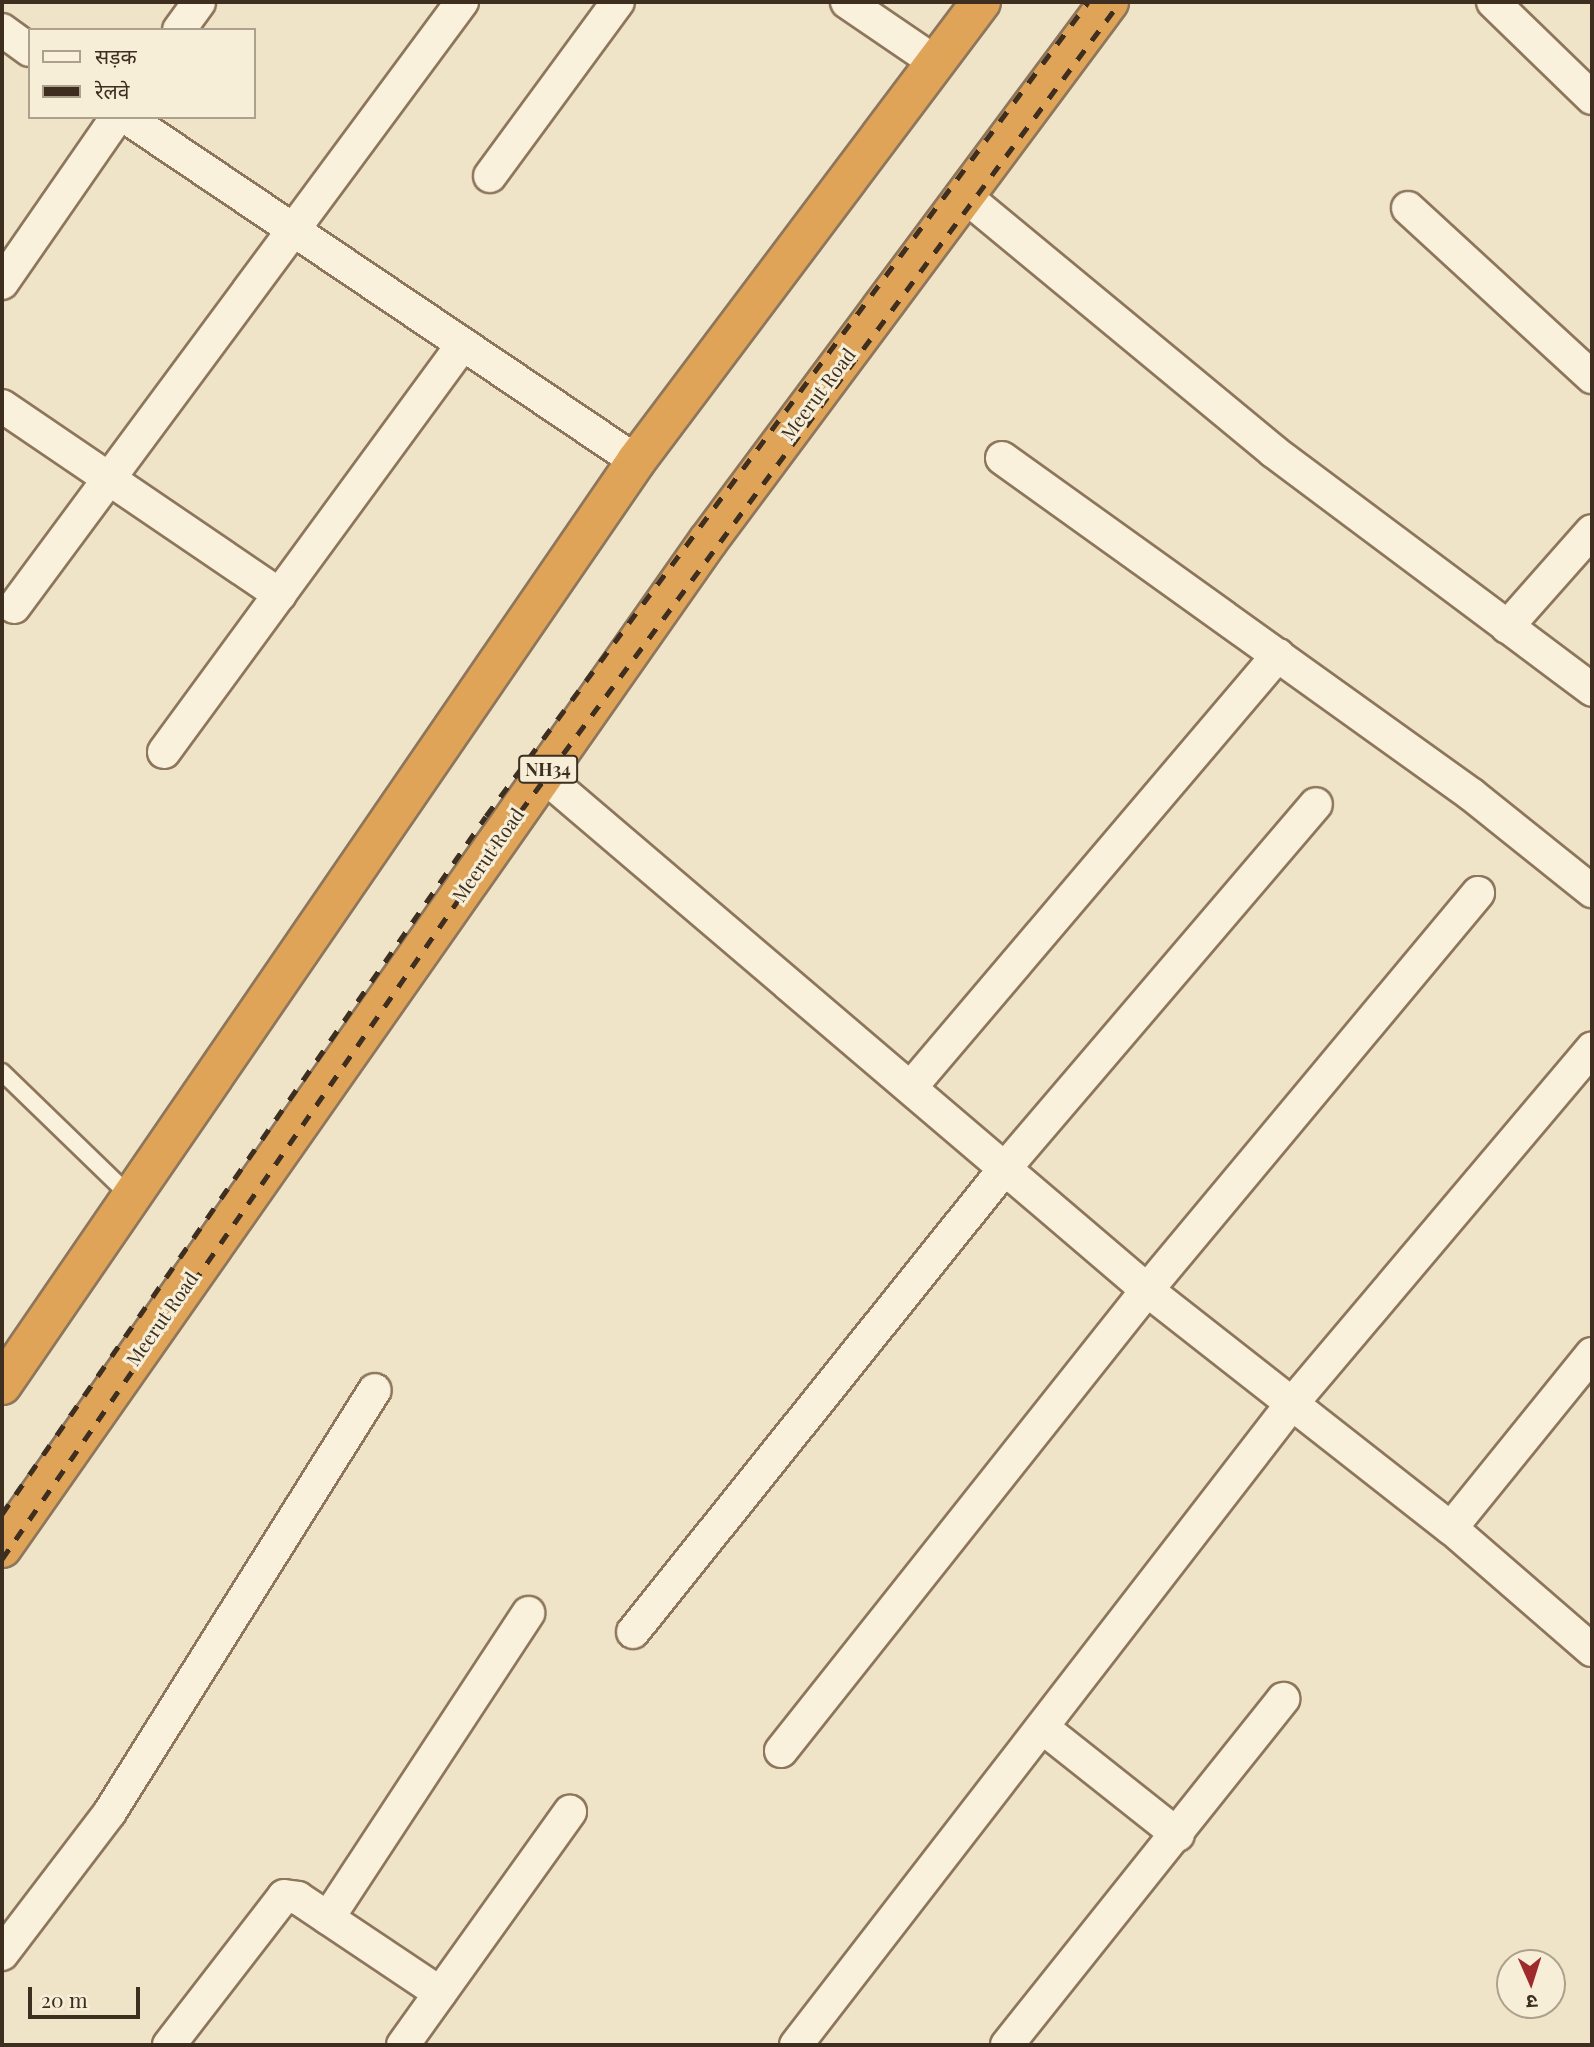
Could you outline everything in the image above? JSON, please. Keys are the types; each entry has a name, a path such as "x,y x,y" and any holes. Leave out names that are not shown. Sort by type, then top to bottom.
{"highway":[{"path":"2,1385 636,461 981,2"},
{"name":"Meerut Road","path":"2,1548 544,775 1109,2"}],"street":[{"path":"180,28 199,2"},
{"path":"14,607 462,2"},
{"path":"489,176 618,2"},
{"path":"847,2 935,62"},
{"path":"1493,2 1592,98"},
{"path":"2,30 28,49"},
{"path":"2,283 116,119"},
{"path":"130,119 460,348 636,461"},
{"path":"965,196 1273,451 1592,690"},
{"path":"1408,208 1592,377"},
{"path":"164,752 460,348"},
{"path":"2,406 280,595"},
{"path":"1002,458 1278,655 1592,891"},
{"path":"1507,627 1592,531"},
{"path":"911,1087 1278,655"},
{"path":"544,775 1147,1290 1290,1406 1451,1528 1592,1650"},
{"path":"633,1632 1006,1167 1316,804"},
{"path":"780,1751 1147,1290 1478,893"},
{"path":"796,2045 1290,1406 1592,1049"},
{"path":"1451,1528 1592,1354"},
{"path":"2,1954 110,1812 375,1390"},
{"path":"328,1918 528,1613"},
{"path":"1007,2045 1178,1835 1283,1699"},
{"path":"1043,1728 1178,1835"},
{"path":"403,2045 570,1812"},
{"path":"169,2045 277,1899 298,1898 440,1993"}],"lane":[{"path":"2,1072 131,1197"}],"railway":[{"path":"2,1514 486,816 1088,2"},
{"path":"2,1559 506,831 1120,2"}]}
